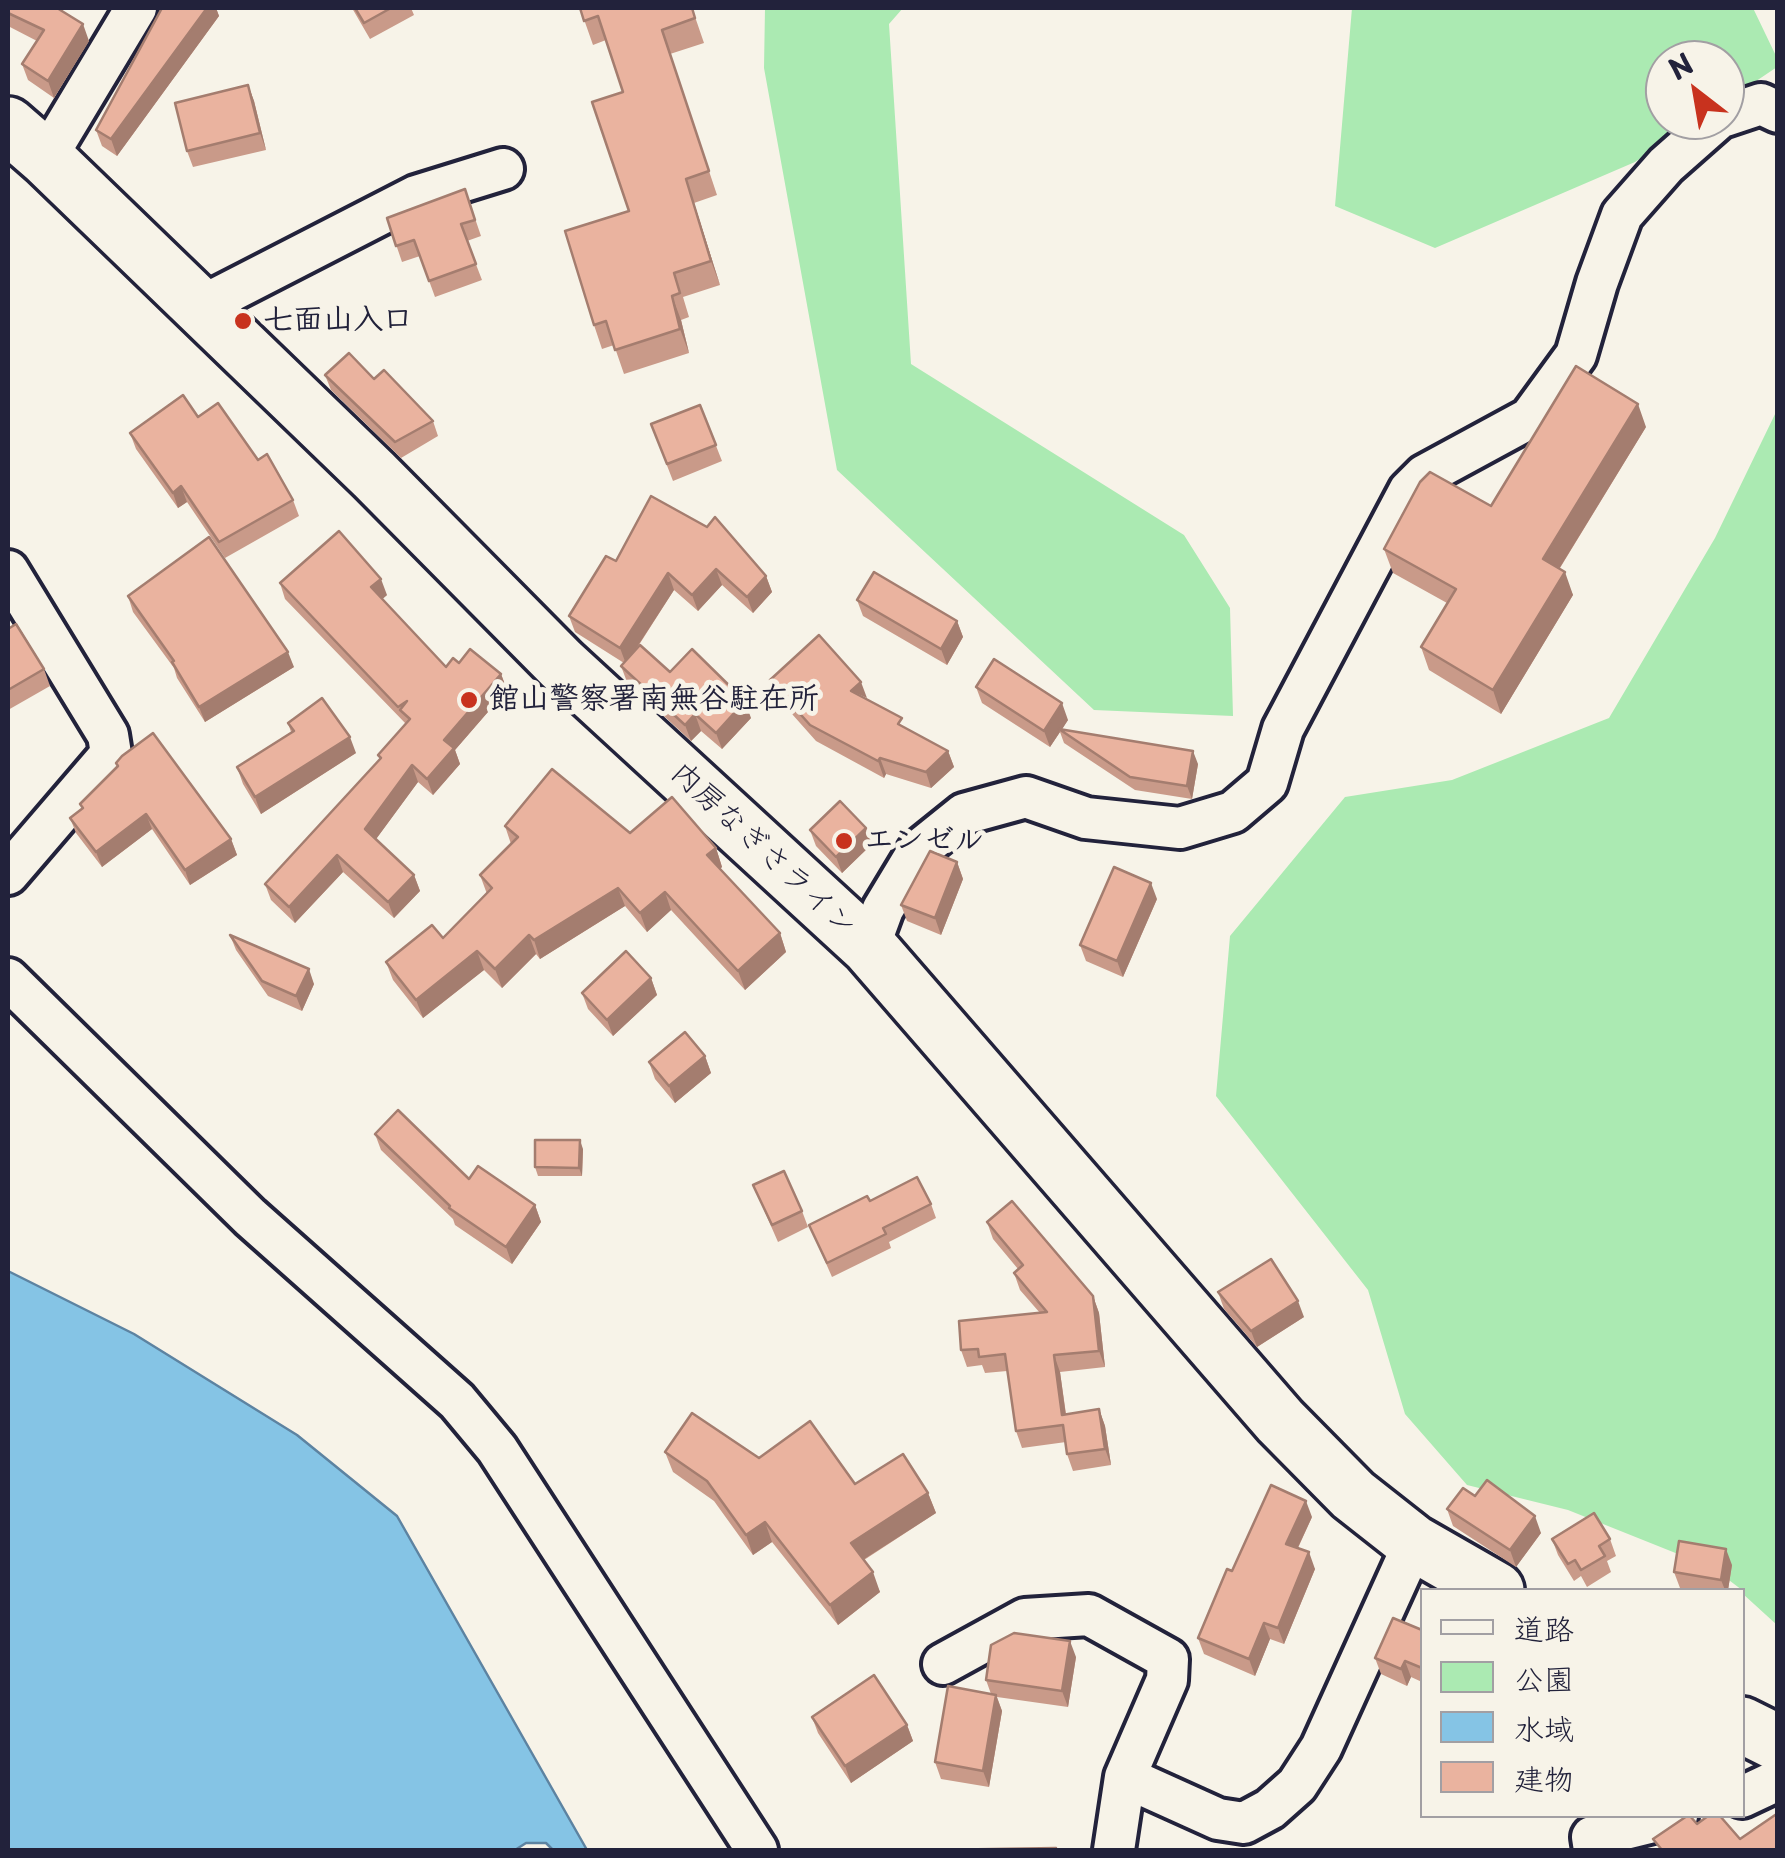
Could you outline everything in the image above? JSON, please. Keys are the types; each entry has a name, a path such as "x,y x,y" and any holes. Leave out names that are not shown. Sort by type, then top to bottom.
{"highway":[{"name":"内房なぎさライン","path":"27,141 374,475 562,664 869,946 1280,1421 1353,1495 1414,1543 1493,1588"},
{"path":"1745,1732 1767,1781"}],"street":[{"path":"27,141 136,8"},
{"path":"1745,109 1761,104 1778,112"},
{"path":"869,946 883,910 918,852 964,814 1026,796 1086,818 1180,828 1233,812 1268,783 1283,729 1409,491 1425,475 1530,418 1576,356 1622,215 1666,165 1694,140"},
{"path":"200,307 416,196 502,169"},
{"path":"8,572 108,735 110,754 8,874"},
{"path":"8,978 250,1217 456,1401 497,1449 757,1850"},
{"path":"1125,1777 1218,1820 1244,1824 1270,1810 1297,1785 1322,1748 1414,1543"},
{"path":"942,1664 1025,1619 1089,1615 1168,1659 1167,1680 1125,1777 1114,1850"},
{"path":"1594,1850 1592,1837 1668,1818"}],"green space":[{"path":"765,8 903,8 889,24 911,364 1184,535 1230,608 1233,716 1094,710 837,470 764,68"},
{"path":"1352,8 1753,8 1777,58 1777,67 1745,89 1745,40 1645,40 1645,140 1668,140 1635,162 1435,248 1335,206"},
{"path":"1777,410 1777,1625 1745,1596 1745,1588 1713,1568 1568,1510 1467,1485 1405,1414 1368,1290 1216,1096 1230,936 1345,797 1452,780 1609,718 1715,538"}],"water":[{"path":"8,1271 134,1334 297,1435 397,1516 587,1850 553,1850 546,1843 526,1843 515,1850 8,1850"}],"building":[{"path":"8,8 57,8 83,24 48,81 22,64 44,30 8,13"},
{"path":"162,8 207,8 111,139 96,130"},
{"path":"355,8 391,8 364,23"},
{"path":"580,8 692,8 695,18 662,30 709,171 686,179 711,261 674,273 680,293 672,296 680,329 615,350 606,321 594,325 565,231 629,211 592,102 623,92 598,16 584,21"},
{"path":"248,85 260,133 187,151 175,103"},
{"path":"465,189 475,220 461,224 476,264 429,281 414,240 396,246 387,218"},
{"path":"349,353 374,379 384,370 433,421 395,442 325,375"},
{"path":"1576,366 1638,404 1543,559 1565,572 1493,690 1421,647 1456,589 1384,549 1420,482 1430,472 1491,506"},
{"path":"183,395 198,417 218,403 258,460 267,454 293,500 219,542 181,486 173,493 130,433"},
{"path":"700,405 716,445 667,464 651,424"},
{"path":"651,496 707,527 715,517 766,576 747,597 716,569 692,595 668,573 620,648 569,616 606,556 616,561"},
{"path":"339,531 381,579 371,587 446,667 453,658 459,663 470,649 501,674 444,740 454,748 427,779 412,765 365,829 414,875 388,902 337,855 289,907 265,884 381,758 378,755 410,719 400,710 407,701 398,707 280,583"},
{"path":"209,537 288,652 199,707 174,661 128,596"},
{"path":"874,572 957,621 941,649 857,600"},
{"path":"16,624 44,669 8,690 8,629"},
{"path":"819,635 861,682 851,691 902,718 898,724 948,751 926,772 880,758 878,761 810,725 770,680"},
{"path":"640,645 670,672 692,649 745,701 716,733 695,714 685,725 621,666"},
{"path":"994,659 1062,703 1044,731 976,687"},
{"path":"322,698 350,737 255,797 237,767 294,731 288,723"},
{"path":"1059,729 1193,751 1187,786 1130,777"},
{"path":"153,733 231,839 185,870 146,814 96,852 70,818 83,808 80,804 118,766 122,756"},
{"path":"552,769 630,833 672,797 716,848 707,855 780,933 738,971 665,892 640,913 618,888 534,940 529,935 495,969 477,951 416,1000 386,962 432,925 443,938 492,888 480,875 518,837 505,826"},
{"path":"840,801 866,828 836,857 810,830"},
{"path":"930,851 957,862 935,918 901,905"},
{"path":"1114,867 1151,883 1117,961 1080,945"},
{"path":"230,935 309,969 296,996 262,981"},
{"path":"626,951 651,978 607,1020 582,993"},
{"path":"685,1032 705,1056 669,1086 649,1062"},
{"path":"398,1110 469,1179 478,1166 535,1205 506,1247 449,1208 375,1134"},
{"path":"535,1140 580,1140 579,1168 535,1167"},
{"path":"784,1171 802,1211 772,1225 753,1185"},
{"path":"917,1177 931,1204 883,1228 886,1234 827,1263 809,1225"},
{"path":"1012,1201 1093,1296 1099,1351 1054,1355 1062,1415 1099,1409 1105,1449 1067,1454 1063,1425 1016,1431 1005,1354 979,1357 978,1349 961,1350 959,1321 1047,1312 1014,1273 1023,1265 987,1222"},
{"path":"1271,1259 1298,1301 1251,1331 1218,1292"},
{"path":"692,1413 759,1458 810,1421 855,1484 903,1454 928,1493 851,1543 873,1572 830,1605 765,1522 746,1535 707,1481 665,1452"},
{"path":"1487,1480 1535,1516 1510,1550 1447,1509 1463,1488 1475,1496"},
{"path":"1271,1485 1306,1501 1286,1544 1309,1552 1278,1628 1264,1623 1249,1659 1198,1638 1227,1569 1232,1571"},
{"path":"1594,1513 1610,1539 1599,1546 1605,1556 1581,1570 1575,1560 1568,1564 1552,1539"},
{"path":"1679,1541 1726,1549 1721,1580 1674,1572"},
{"path":"1393,1618 1420,1629 1420,1667 1405,1661 1401,1669 1375,1658"},
{"path":"1014,1633 1070,1641 1062,1691 986,1680 991,1645"},
{"path":"874,1675 907,1725 845,1766 812,1717"},
{"path":"948,1686 996,1695 983,1771 935,1762"},
{"path":"1778,1813 1778,1850 1662,1850 1653,1839 1684,1818 1692,1818 1697,1824 1705,1818 1722,1818 1740,1839"},
{"path":"1056,1848 1055,1850 930,1850"}],"place":[{"name":"七面山入口","path":"243,321"},
{"name":"館山警察署南無谷駐在所","path":"469,700"},
{"name":"エンゼル","path":"844,841"}]}
